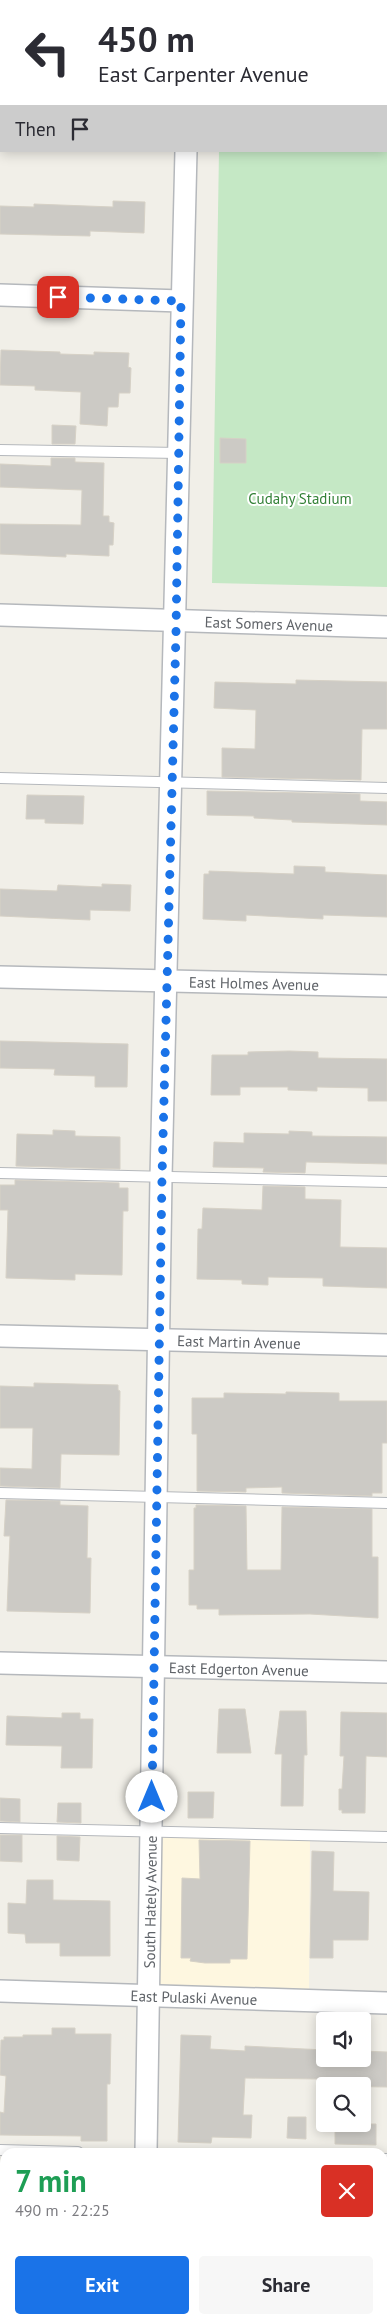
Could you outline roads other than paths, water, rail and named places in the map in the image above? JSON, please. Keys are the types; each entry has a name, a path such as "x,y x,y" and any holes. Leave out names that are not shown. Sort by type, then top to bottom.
{"street":[{"name":"South Hately Avenue","path":"146,2148 162,1177 186,152"},
{"path":"0,295 181,301"},
{"name":"East Somers Avenue","path":"0,615 176,622 387,627"},
{"name":"East Holmes Avenue","path":"0,977 387,986"},
{"name":"East Martin Avenue","path":"0,1336 387,1345"},
{"name":"East Edgerton Avenue","path":"0,1663 387,1672"},
{"name":"East Pulaski Avenue","path":"0,1991 387,2002"}],"lane":[{"path":"0,450 179,453"},
{"path":"0,778 171,784 387,788"},
{"path":"0,1173 387,1182"},
{"path":"0,1493 387,1503"},
{"path":"0,1828 387,1837"}],"park label":[{"name":"Cudahy Stadium","path":"300,498"}]}
